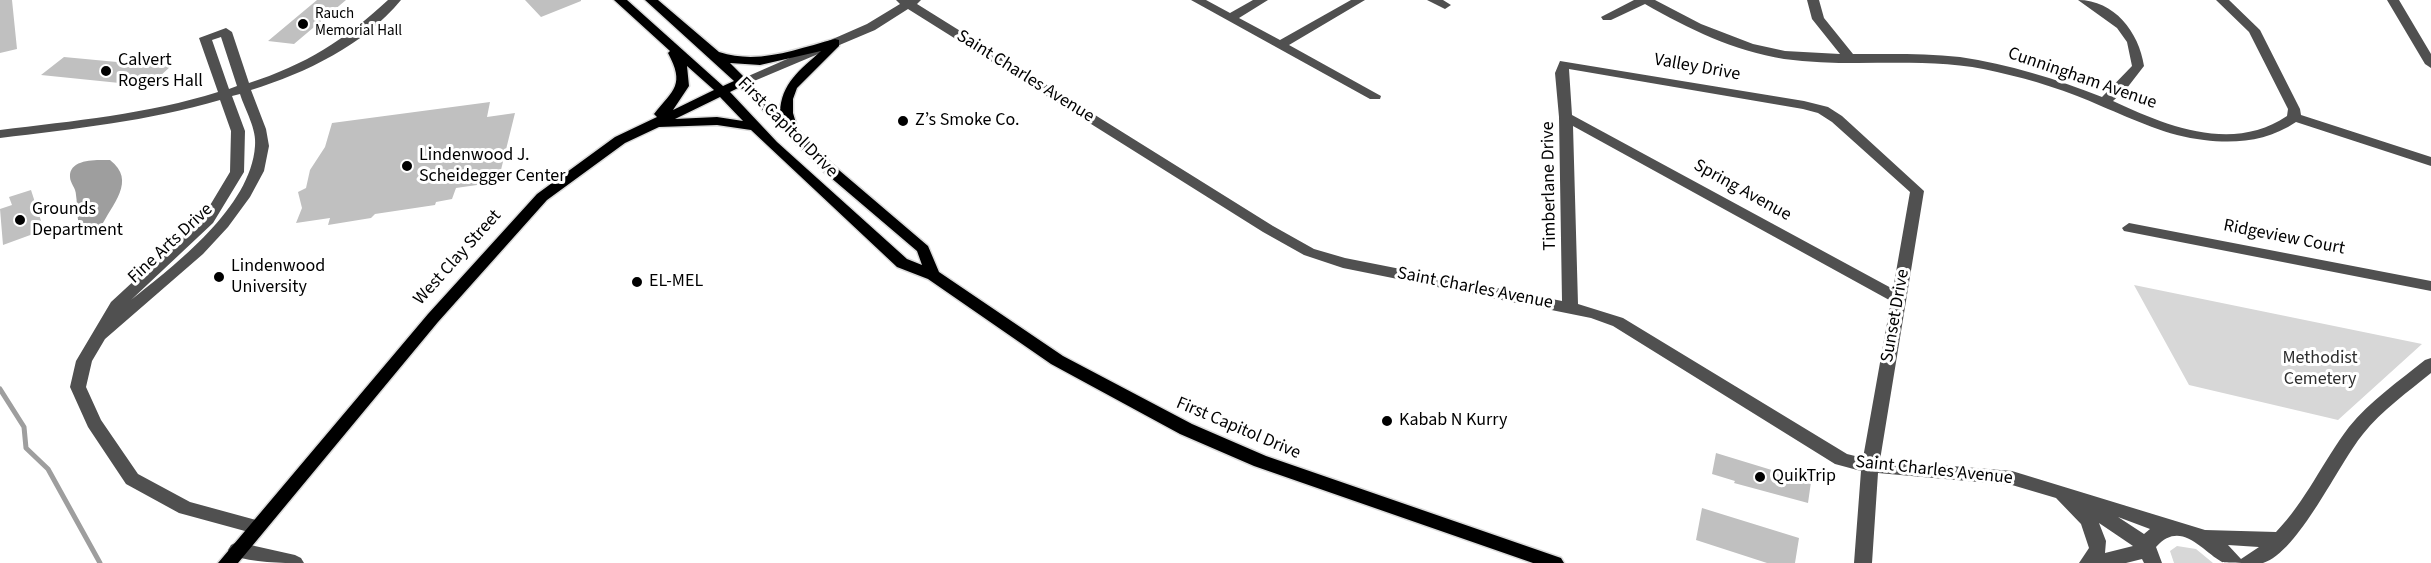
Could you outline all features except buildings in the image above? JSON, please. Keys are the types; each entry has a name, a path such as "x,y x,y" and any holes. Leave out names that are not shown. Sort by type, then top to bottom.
{"main road":[{"name":"First Capitol Drive","path":"620,0 722,91 885,249 902,263 933,275 1057,360 1196,434 1321,484 1555,563"},
{"name":"First Capitol Drive","path":"651,0 743,81 828,168 923,249 933,275"},
{"path":"651,124 675,101 683,87 685,71 665,38"},
{"path":"715,55 741,60 774,58 835,43"},
{"path":"792,132 786,102 788,90 796,77 824,57 835,43"},
{"name":"West Clay Street","path":"232,557 509,231 542,197 620,140 743,81"},
{"path":"651,124 717,121 757,127"}],"street":[{"path":"0,134 80,125 169,108 244,88 284,74 351,40 395,0"},
{"path":"1197,0 1376,96"},
{"path":"1230,18 1262,0"},
{"path":"1280,45 1359,0"},
{"path":"1607,17 1645,0"},
{"name":"Cunningham Avenue","path":"1645,0 1695,27 1748,47 1784,55 1913,56 1971,63 2022,74 2176,130 2219,137 2253,137 2273,131 2294,117"},
{"path":"1813,0 1818,19 1849,57"},
{"path":"2084,0 2125,28 2136,47 2138,66 2123,85 2104,102"},
{"path":"2222,0 2254,30 2294,109 2294,117 2431,162"},
{"path":"2393,0 2431,64"},
{"name":"West Clay Street","path":"743,81 871,27 909,2"},
{"name":"Saint Charles Avenue","path":"909,2 1204,190 1309,252 1343,262 1594,313 1618,322 1841,459 1869,467 2012,478 2202,537"},
{"name":"Fine Arts Drive","path":"98,336 197,251 225,222 246,193 259,162 262,147 226,32 205,38 238,134 239,162 231,186 208,220 116,306 98,336 84,361 78,387 94,423 132,479 185,508 256,527"},
{"name":"Timberlane Drive","path":"1564,64 1561,73 1566,117 1570,308"},
{"name":"Valley Drive","path":"1564,64 1823,110"},
{"name":"Sunset Drive","path":"1823,110 1837,119 1917,191 1869,467 1863,563"},
{"name":"Spring Avenue","path":"1566,117 1899,299"},
{"name":"Ridgeview Court","path":"2129,228 2431,286"},
{"path":"2248,563 2265,554 2296,526 2356,430 2431,364"},
{"path":"2054,490 2073,503 2094,527 2098,549 2088,563"},
{"name":"Saint Charles Avenue","path":"2075,497 2149,552"},
{"path":"2097,563 2149,552 2154,534 2171,529"},
{"path":"2202,537 2278,540"},
{"path":"2202,537 2225,552 2234,563"},
{"path":"232,557 295,563"}],"green space":[{"name":"Methodist Cemetery","path":"2134,285 2422,344 2338,420 2189,385"},
{"path":"2177,546 2196,549 2213,563 2174,563 2170,551"}],"shaded area":[{"path":"110,160 122,176 120,193 101,227 82,233 78,219 76,192 70,179 71,171 74,166 85,161"}],"waterway":[{"path":"0,389 24,427 26,448 48,469 100,563"}],"place":[{"name":"Rauch Memorial Hall","path":"303,24"},
{"name":"Calvert Rogers Hall","path":"106,71"},
{"name":"Z’s Smoke Co.","path":"903,121"},
{"name":"Lindenwood J. Scheidegger Center","path":"407,166"},
{"name":"Grounds Department","path":"20,220"},
{"name":"Lindenwood University","path":"219,277"},
{"name":"EL-MEL","path":"637,282"},
{"name":"Kabab N Kurry","path":"1387,421"},
{"name":"QuikTrip","path":"1760,477"}]}
